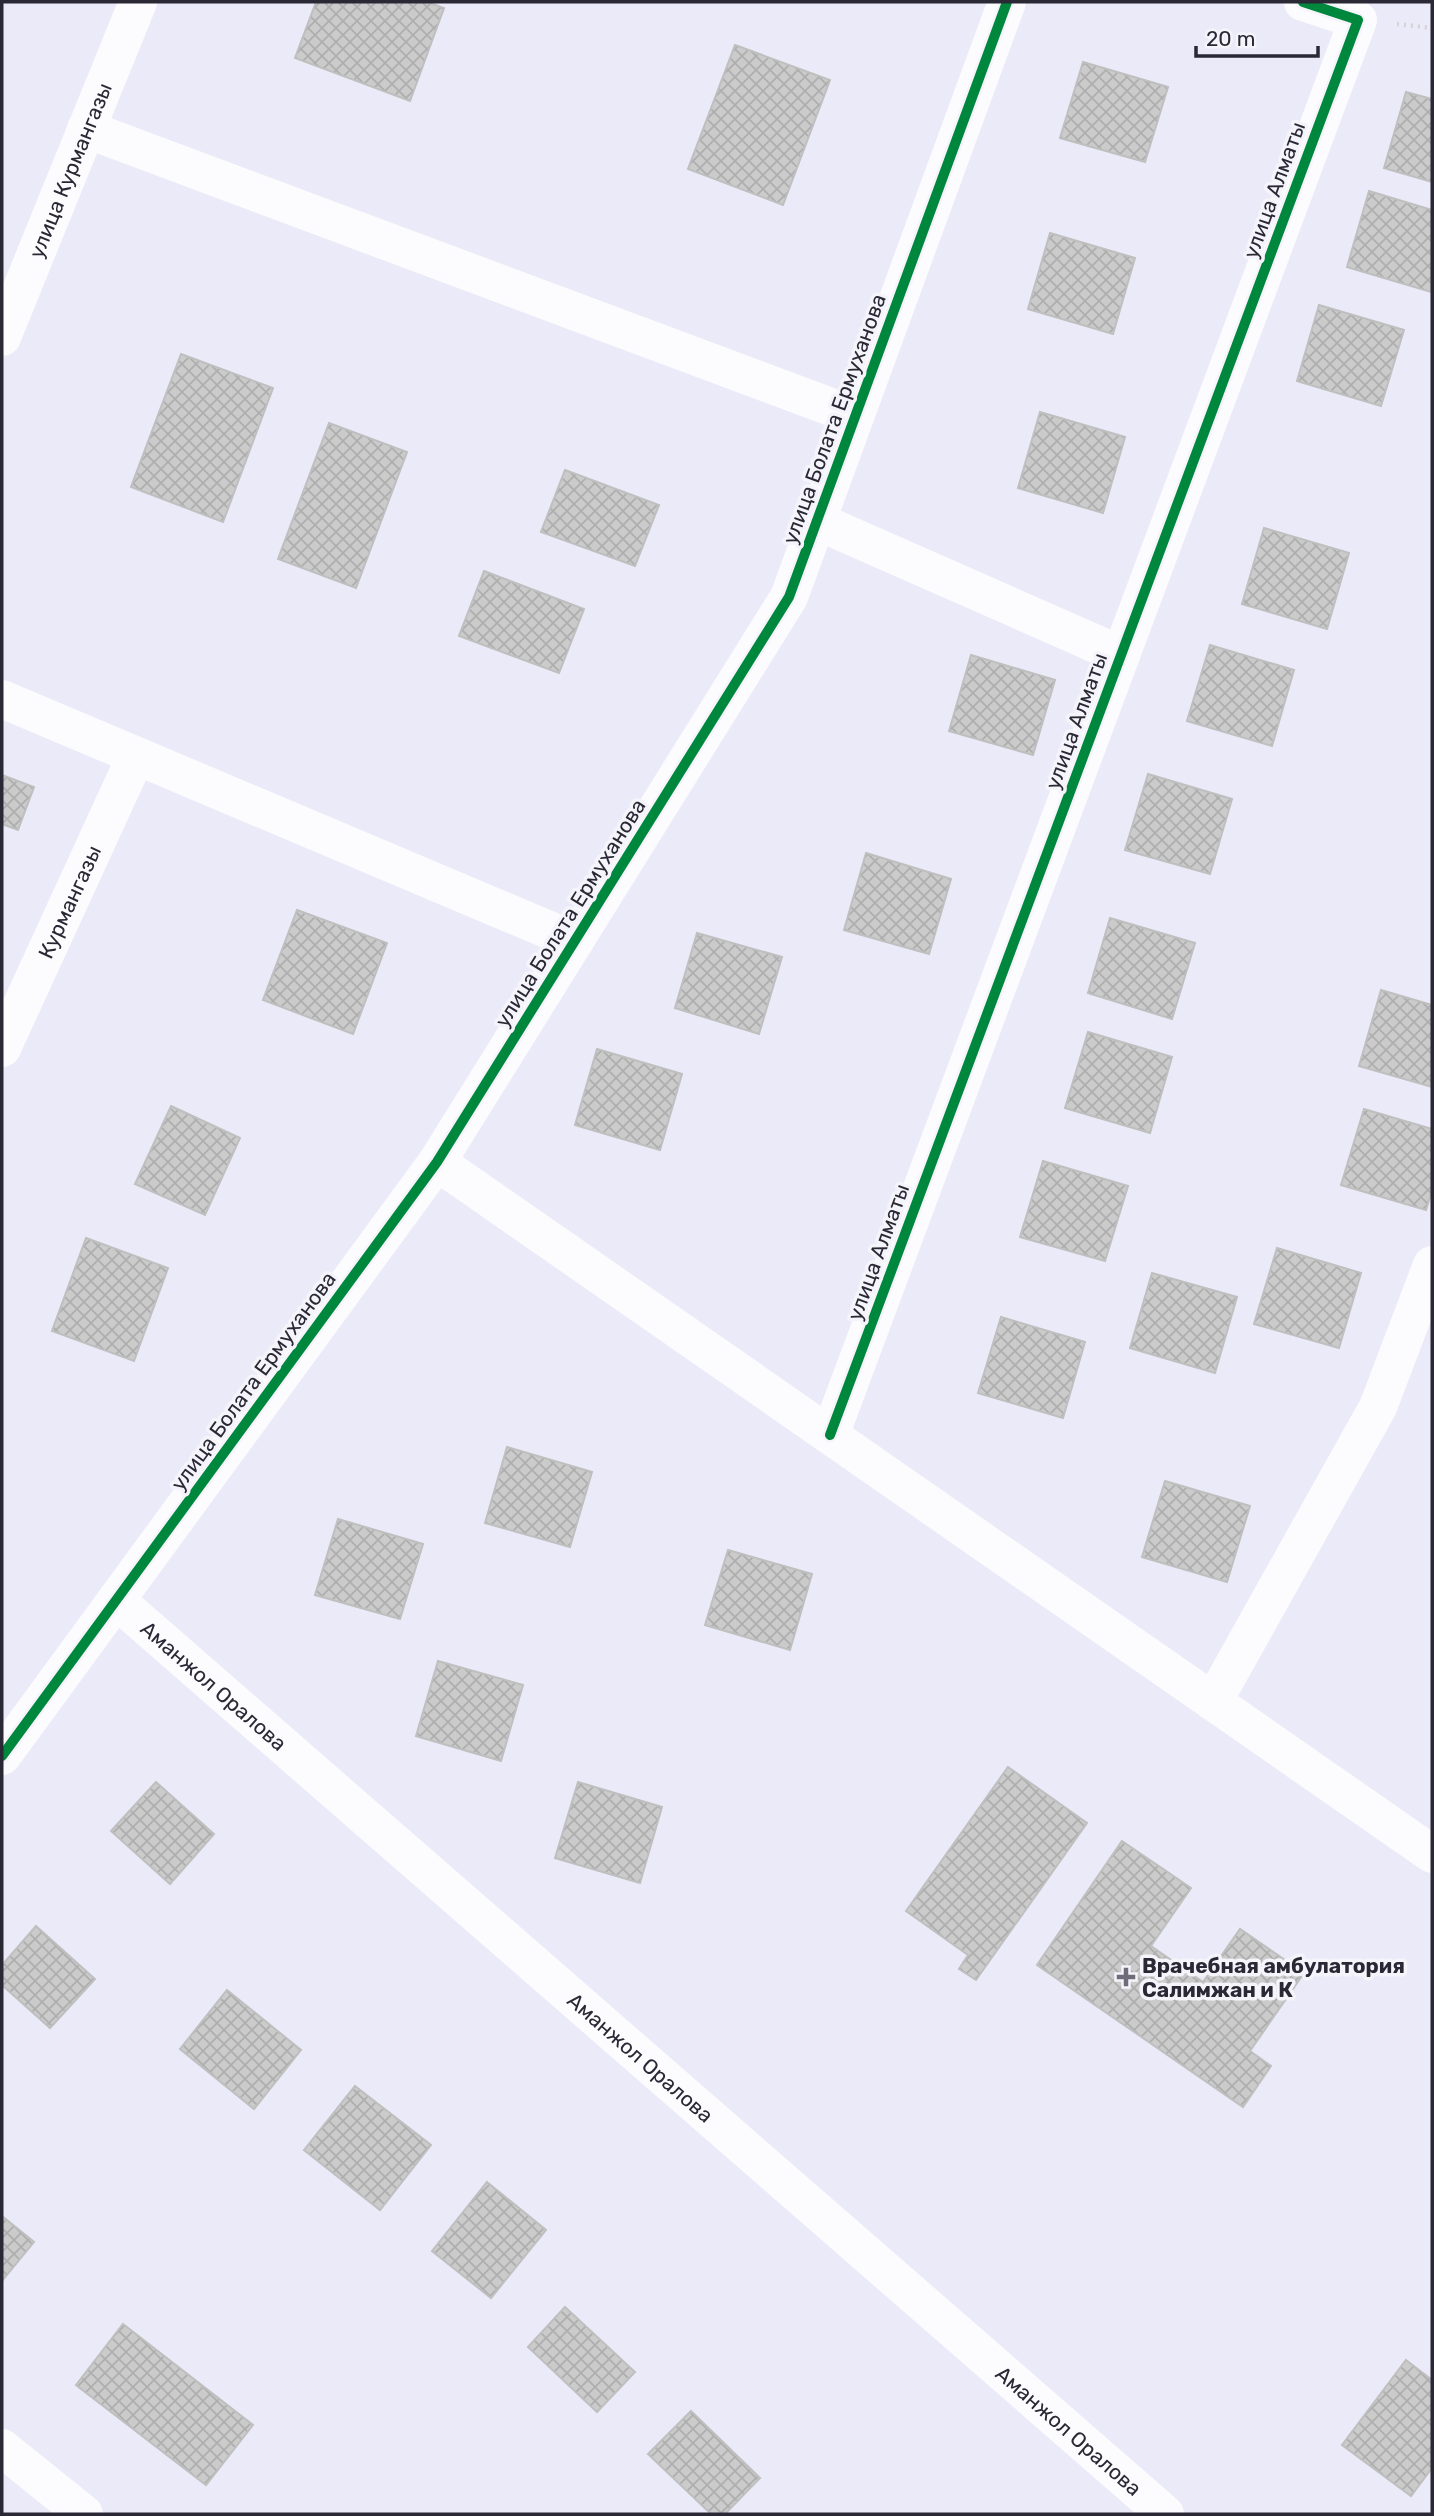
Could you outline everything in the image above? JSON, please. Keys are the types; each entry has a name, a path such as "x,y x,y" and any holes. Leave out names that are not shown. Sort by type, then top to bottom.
{"street":[{"name":"улица Курмангазы","path":"2,337 138,2"},
{"name":"улица Болата Ермуханова","path":"2,1756 437,1162 789,597 1007,2"},
{"name":"улица Алматы","path":"830,1436 1358,20 1303,2"},
{"path":"86,129 855,416"},
{"path":"817,521 1121,656"},
{"path":"2,699 575,941"},
{"name":"Курмангазы","path":"2,1048 136,756"},
{"path":"437,1162 1432,1854"},
{"path":"1213,1702 1378,1407 1432,1265"},
{"name":"Аманжол Оралова","path":"117,1600 1165,2514"},
{"path":"2,2448 84,2514"}],"building":[{"path":"316,2 427,2 444,8 410,101 295,58"},
{"path":"735,45 830,80 783,205 688,169"},
{"path":"1083,62 1168,87 1145,162 1060,138"},
{"path":"1406,92 1432,99 1432,182 1384,168"},
{"path":"1369,191 1432,210 1431,292 1347,267"},
{"path":"1050,233 1135,258 1113,334 1028,309"},
{"path":"1319,305 1404,330 1381,406 1297,381"},
{"path":"181,354 273,388 223,522 131,487"},
{"path":"1040,412 1125,437 1103,513 1018,488"},
{"path":"329,423 407,452 356,588 278,559"},
{"path":"565,470 659,505 635,566 541,532"},
{"path":"1264,528 1349,553 1327,629 1242,604"},
{"path":"484,571 584,609 559,673 459,636"},
{"path":"1210,645 1294,670 1272,746 1187,721"},
{"path":"971,655 1055,680 1033,755 949,731"},
{"path":"1148,774 1232,799 1210,874 1125,850"},
{"path":"2,775 34,787 18,830 2,824"},
{"path":"866,853 951,879 929,954 844,930"},
{"path":"297,910 387,943 353,1034 263,1000"},
{"path":"1110,918 1195,943 1172,1019 1088,993"},
{"path":"697,933 782,957 759,1034 675,1008"},
{"path":"1381,990 1432,1005 1432,1087 1359,1066"},
{"path":"1088,1032 1172,1057 1150,1133 1065,1108"},
{"path":"597,1049 682,1074 660,1150 575,1125"},
{"path":"171,1106 240,1138 205,1215 135,1184"},
{"path":"1364,1109 1432,1129 1432,1190 1426,1210 1341,1185"},
{"path":"1043,1161 1128,1186 1105,1261 1020,1237"},
{"path":"86,1238 168,1268 134,1361 52,1331"},
{"path":"1277,1248 1361,1273 1339,1348 1254,1324"},
{"path":"1152,1273 1237,1297 1215,1373 1130,1348"},
{"path":"1001,1317 1085,1342 1063,1418 978,1393"},
{"path":"507,1447 592,1472 570,1547 485,1523"},
{"path":"1165,1481 1250,1506 1227,1582 1142,1557"},
{"path":"338,1519 423,1544 400,1619 315,1595"},
{"path":"728,1550 812,1574 790,1650 705,1625"},
{"path":"438,1661 523,1685 501,1761 416,1736"},
{"path":"1008,1767 1087,1823 976,1980 959,1969 968,1955 906,1911"},
{"path":"156,1782 214,1834 170,1884 111,1831"},
{"path":"578,1782 662,1807 640,1883 555,1858"},
{"name":"Врачебная амбулатория Салимжан и К","path":"1122,1841 1191,1888 1151,1946 1203,1982 1240,1929 1304,1973 1250,2051 1271,2066 1243,2107 1037,1965"},
{"path":"36,1926 95,1979 50,2028 2,1985 2,1965"},
{"path":"227,1990 301,2050 254,2109 180,2049"},
{"path":"355,2086 431,2145 380,2210 304,2150"},
{"path":"487,2182 546,2230 491,2298 432,2251"},
{"path":"2,2216 34,2242 2,2281"},
{"path":"565,2307 635,2372 597,2412 528,2347"},
{"path":"123,2324 253,2425 206,2485 76,2385"},
{"path":"1406,2360 1432,2380 1432,2468 1411,2496 1342,2445"},
{"path":"691,2411 760,2478 725,2514 711,2514 648,2454"}],"cycle path":[{"path":"2,1756 437,1162 789,597 1007,2"},
{"path":"830,1435 1358,20 1303,2"}],"place":[{"name":"Врачебная амбулатория Салимжан и К","path":"1126,1977"}]}
